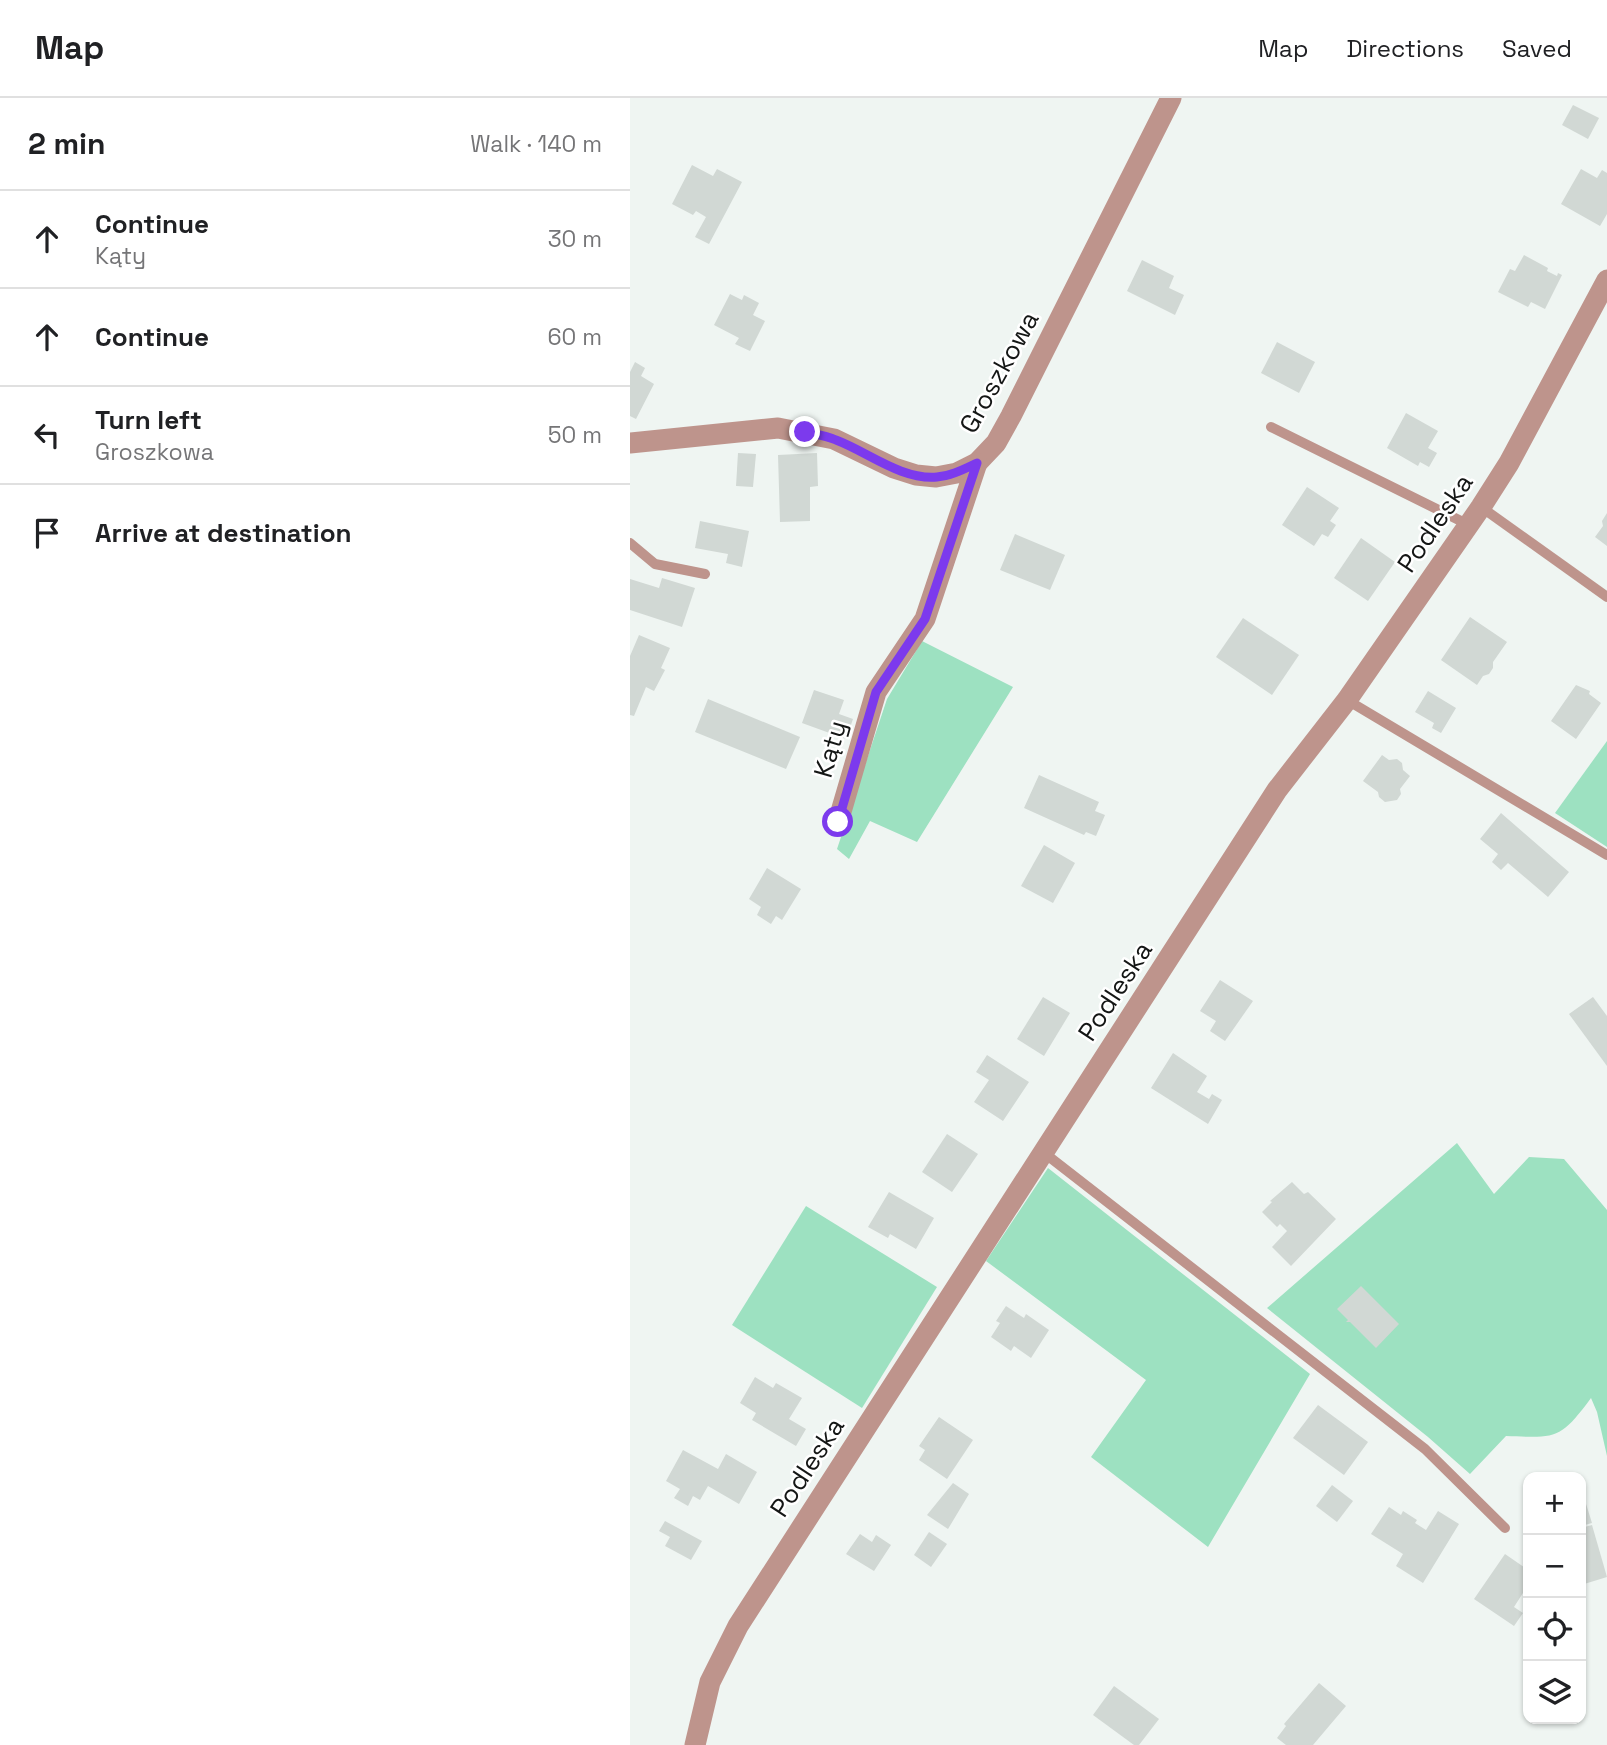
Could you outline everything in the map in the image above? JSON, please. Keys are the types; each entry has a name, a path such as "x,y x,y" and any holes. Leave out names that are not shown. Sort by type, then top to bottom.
{"street":[{"name":"Groszkowa","path":"630,443 778,428 834,439 894,468 916,475 936,477 977,463 996,443 1011,416 1171,98"},
{"name":"Podleska","path":"696,1744 710,1682 738,1626 1277,790 1347,700 1475,516 1509,463 1607,280"},
{"name":"Kąty","path":"838,822 876,692 925,619 977,463"}],"lane":[{"path":"1271,427 1475,516 1607,597"},
{"path":"630,543 655,564 705,575"},
{"path":"1347,700 1607,855"},
{"path":"1043,1152 1425,1449 1505,1528"}],"green space":[{"path":"922,641 1013,687 917,842 870,821 849,859 837,849 887,699"},
{"path":"1607,741 1607,847 1555,813"},
{"path":"1457,1143 1494,1194 1529,1157 1564,1159 1607,1210 1607,1456 1591,1398 1572,1422 1556,1434 1536,1437 1506,1436 1470,1474 1267,1308"},
{"path":"1048,1168 1310,1374 1208,1547 1091,1457 1146,1380 986,1261"},
{"path":"806,1206 937,1287 862,1408 732,1325"}],"building":[{"path":"1573,105 1599,118 1588,139 1562,125"},
{"path":"692,165 713,176 717,169 742,182 709,244 695,237 706,217 696,211 693,215 672,204"},
{"path":"1581,169 1597,178 1602,170 1607,173 1607,214 1600,226 1561,204"},
{"path":"1524,255 1548,268 1547,271 1557,276 1558,273 1562,275 1545,309 1531,302 1528,307 1498,292 1510,269 1515,271"},
{"path":"1142,260 1174,276 1169,288 1184,295 1175,315 1127,291"},
{"path":"730,294 742,300 744,295 759,303 753,315 765,321 750,351 735,344 739,338 714,325"},
{"path":"1277,342 1315,362 1299,393 1261,373"},
{"path":"635,362 645,368 641,376 654,384 636,419 630,416 630,372"},
{"path":"1406,413 1438,431 1428,448 1437,453 1429,467 1420,462 1418,466 1387,448"},
{"path":"738,453 756,454 753,487 736,486"},
{"path":"817,453 818,486 810,487 810,521 780,522 778,455"},
{"path":"1307,487 1339,508 1330,521 1336,525 1328,537 1322,534 1314,546 1282,525"},
{"path":"1607,513 1607,546 1595,537 1603,526 1602,521"},
{"path":"700,521 749,531 742,567 726,563 728,554 695,548"},
{"path":"1015,534 1065,555 1050,590 1000,570"},
{"path":"1361,538 1395,562 1368,601 1334,578"},
{"path":"662,578 695,588 682,627 630,610 630,579 659,588"},
{"path":"1470,617 1507,642 1493,662 1489,674 1483,676 1477,685 1441,660"},
{"path":"1243,618 1299,655 1272,695 1216,657"},
{"path":"639,635 670,648 661,668 665,670 654,691 646,687 634,716 630,715 630,656"},
{"path":"1576,685 1590,691 1589,694 1601,703 1576,739 1551,721"},
{"path":"814,690 844,700 839,714 853,719 846,739 802,723"},
{"path":"1428,691 1456,708 1441,733 1432,728 1434,723 1415,712"},
{"path":"708,699 800,737 786,769 695,732"},
{"path":"1382,755 1389,760 1397,759 1410,776 1400,789 1401,794 1397,800 1385,802 1378,792 1363,781"},
{"path":"1039,775 1099,802 1095,811 1105,815 1096,836 1086,832 1084,835 1024,808"},
{"path":"1501,813 1569,872 1548,897 1508,863 1501,870 1492,862 1498,854 1480,839"},
{"path":"1044,845 1075,863 1053,903 1021,886"},
{"path":"767,868 801,889 782,920 776,916 771,924 757,915 761,907 749,899"},
{"path":"1220,980 1253,1001 1225,1041 1210,1031 1216,1021 1200,1011"},
{"path":"1043,997 1070,1013 1044,1056 1017,1039"},
{"path":"1593,997 1607,1016 1607,1066 1569,1014"},
{"path":"1173,1053 1207,1076 1197,1092 1209,1099 1212,1094 1222,1100 1208,1124 1151,1088"},
{"path":"987,1055 1029,1082 1003,1121 974,1102 989,1080 976,1072"},
{"path":"947,1134 978,1154 952,1192 922,1172"},
{"path":"1292,1182 1304,1194 1308,1192 1336,1219 1291,1266 1272,1247 1287,1231 1280,1224 1277,1227 1262,1212 1272,1202 1270,1201"},
{"path":"889,1192 934,1218 916,1249 890,1234 888,1238 868,1227"},
{"path":"1361,1286 1399,1324 1376,1348 1350,1322 1346,1322 1348,1320 1337,1309"},
{"path":"1006,1306 1024,1318 1026,1314 1049,1330 1031,1358 1014,1346 1011,1351 991,1337 1000,1323 996,1321"},
{"path":"755,1377 773,1388 776,1383 802,1398 789,1419 806,1429 796,1446 752,1420 756,1413 740,1403"},
{"path":"1318,1405 1368,1442 1344,1475 1293,1438"},
{"path":"939,1417 973,1440 947,1479 919,1460 925,1450 919,1446"},
{"path":"683,1450 718,1469 726,1454 757,1472 739,1504 708,1486 700,1500 693,1496 688,1506 674,1498 680,1489 666,1481"},
{"path":"953,1483 969,1494 948,1529 927,1515"},
{"path":"1332,1485 1353,1501 1337,1522 1316,1506"},
{"path":"1586,1504 1592,1523 1586,1525"},
{"path":"1389,1507 1401,1515 1403,1511 1426,1530 1438,1511 1459,1524 1423,1583 1396,1566 1403,1554 1371,1534"},
{"path":"665,1521 702,1541 691,1560 665,1546 670,1537 659,1531"},
{"path":"1592,1525 1607,1577 1586,1583 1586,1535 1586,1527"},
{"path":"929,1532 947,1544 931,1567 914,1555"},
{"path":"860,1534 872,1542 876,1535 891,1545 874,1571 846,1554"},
{"path":"1505,1554 1523,1567 1523,1593 1514,1607 1523,1613 1514,1626 1474,1599"},
{"path":"1319,1683 1346,1706 1313,1745 1286,1745 1277,1738 1286,1726 1284,1724"},
{"path":"1114,1686 1159,1719 1139,1745 1134,1745 1093,1715"}],"route":[{"path":"805,432 834,439 894,468 916,475 936,477 977,463 925,619 876,692 838,822"}]}
